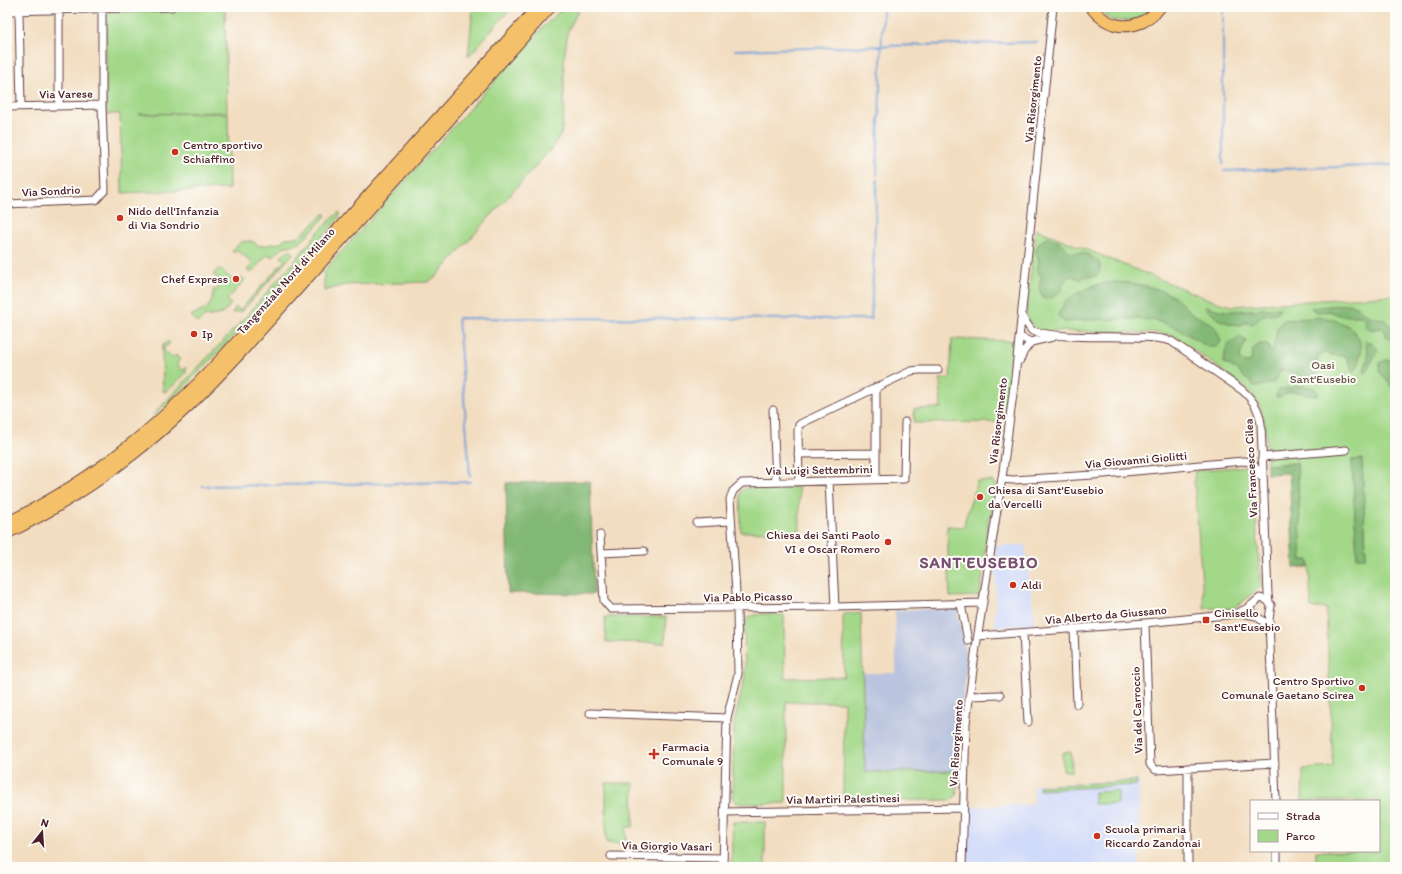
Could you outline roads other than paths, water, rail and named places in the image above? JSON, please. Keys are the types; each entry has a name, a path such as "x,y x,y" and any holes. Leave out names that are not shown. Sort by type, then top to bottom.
{"highway":[{"name":"Tangenziale Nord di Milano","path":"7,523 58,495 104,465 147,432 183,400 250,328 538,7"},
{"name":"Tangenziale Nord di Milano","path":"7,533 66,501 100,479 147,444 189,406 238,354 550,7"},
{"path":"1091,7 1104,20 1114,24 1127,26 1138,24 1148,19 1160,7"}],"street":[{"path":"7,11 172,7"},
{"name":"Via Risorgimento","path":"962,867 965,738 1016,369 1054,7"},
{"path":"59,9 59,105"},
{"name":"Via Varese","path":"7,107 102,105 102,9"},
{"path":"21,106 24,10"},
{"name":"Via Sondrio","path":"7,204 69,200 96,200 105,190 106,186 104,181 102,105"},
{"path":"1022,317 1032,331"},
{"name":"Via Francesco Cilea","path":"1020,336 1032,331 1058,336 1158,338 1171,341 1242,390 1252,400 1257,408 1260,419 1269,602"},
{"path":"1016,369 1024,351 1031,342 1020,336"},
{"name":"Via Francesco Cilea","path":"1031,342 1058,336"},
{"path":"799,481 799,426 915,370 938,370"},
{"path":"876,388 876,480"},
{"path":"773,410 776,482"},
{"name":"Via Luigi Settembrini","path":"730,521 730,499 735,487 742,483 904,479 905,422"},
{"path":"1262,457 1346,450"},
{"path":"798,454 875,453"},
{"name":"Via Giovanni Giolitti","path":"1002,479 1013,480 1092,475 1243,461 1248,461 1254,464 1258,475 1263,478"},
{"path":"829,481 835,607"},
{"path":"697,523 730,521 737,608 738,674 727,718 723,867"},
{"name":"Via Pablo Picasso","path":"600,535 604,601 611,609 835,607 983,603"},
{"path":"602,553 644,551"},
{"path":"1268,583 1265,591 1253,604 1253,612 1266,624 1270,632"},
{"path":"1260,598 1267,600 1272,608 1270,613 1270,632 1276,800"},
{"path":"961,604 968,641"},
{"name":"Via Alberto da Giussano","path":"1236,614 1253,604"},
{"path":"1258,617 1266,617 1270,613"},
{"name":"Via Alberto da Giussano","path":"978,636 1145,623 1236,614 1251,614 1258,617"},
{"name":"Via del Carroccio","path":"1145,623 1150,764 1152,767 1156,770 1275,763"},
{"path":"1074,629 1077,704"},
{"path":"1023,633 1028,722"},
{"path":"970,696 1000,695"},
{"path":"590,714 727,718"},
{"path":"1188,768 1188,867"},
{"name":"Via Martiri Palestinesi","path":"724,812 963,808"},
{"path":"1277,852 1277,867"},
{"name":"Via Giorgio Vasari","path":"611,856 723,858"}],"waterway":[{"path":"877,175 883,7"},
{"path":"1223,7 1223,164"},
{"path":"735,50 1037,42"},
{"path":"1224,171 1395,165"},
{"path":"470,476 458,318 871,319 877,180"},
{"path":"202,486 470,482"}],"place":[{"name":"Centro sportivo Schiaffino","path":"175,152"},
{"name":"Nido dell'Infanzia di Via Sondrio","path":"120,218"},
{"name":"Chef Express","path":"236,279"},
{"name":"Ip","path":"194,334"},
{"name":"Chiesa di Sant'Eusebio da Vercelli","path":"980,497"},
{"name":"Chiesa dei Santi Paolo VI e Oscar Romero","path":"888,542"},
{"name":"Aldi","path":"1013,585"},
{"name":"Cinisello Sant'Eusebio","path":"1206,620"},
{"name":"Centro Sportivo Comunale Gaetano Scirea","path":"1362,688"},
{"name":"Farmacia Comunale 9","path":"654,754"},
{"name":"Scuola primaria Riccardo Zandonai","path":"1097,836"}],"district":[{"name":"SANT'EUSEBIO","path":"979,562"}],"park label":[{"name":"Oasi Sant'Eusebio","path":"1323,372"}]}
